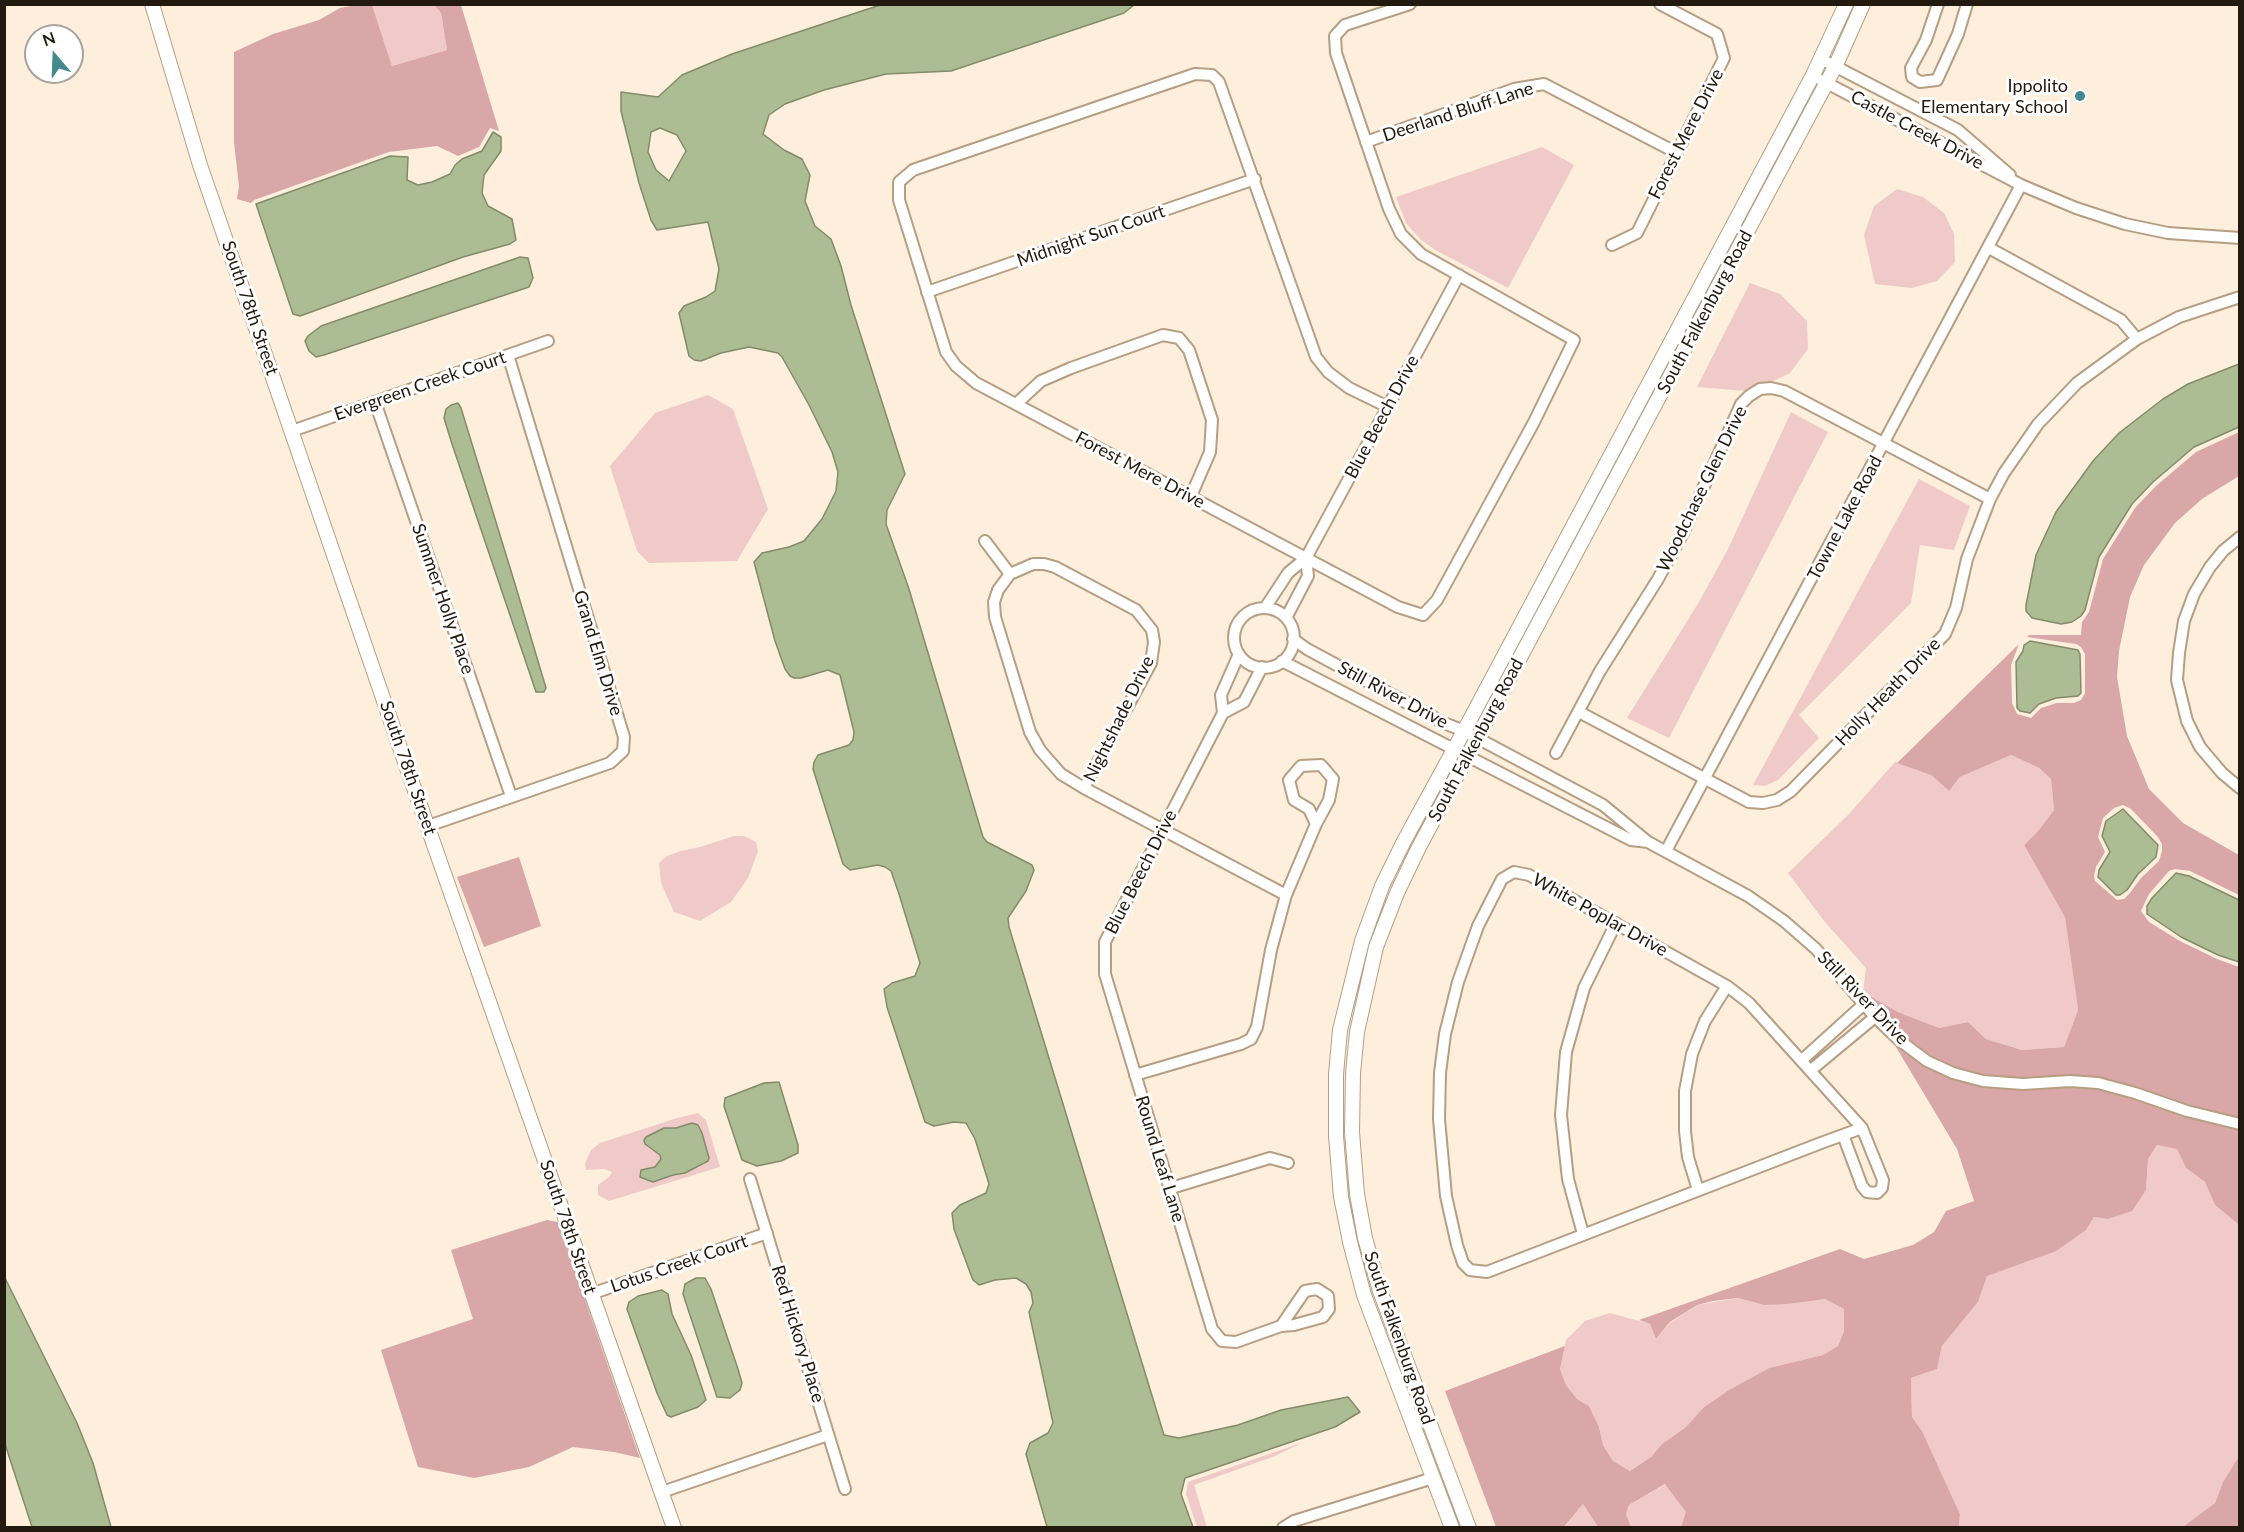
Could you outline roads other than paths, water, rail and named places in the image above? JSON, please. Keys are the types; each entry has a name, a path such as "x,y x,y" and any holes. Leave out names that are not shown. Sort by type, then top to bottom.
{"street":[{"name":"South 78th Street","path":"152,4 200,165 428,826 674,1527"},
{"name":"Forest Mere Drive","path":"1388,407 1349,388 1329,372 1316,357 1255,179 1219,82 1212,75 1195,74 924,166 913,170 899,182 898,201 946,352 956,366 976,383 1398,607 1423,615 1437,600 1534,422 1575,340 1421,254 1401,234 1389,209 1336,53 1335,36 1345,25 1410,4"},
{"name":"Forest Mere Drive","path":"1612,245 1636,233 1724,58 1717,34 1660,4"},
{"name":"South Falkenburg Road","path":"1469,1527 1380,1290 1365,1238 1357,1194 1353,1152 1353,1073 1357,1032 1376,947 1396,893 1466,757 1471,735 1598,480 1813,75 1846,4"},
{"name":"South Falkenburg Road","path":"1452,1527 1364,1295 1343,1208 1338,1154 1336,1074 1340,1030 1362,941 1382,886 1404,841 1453,750 1471,735 1611,487 1827,83 1863,4"},
{"path":"1938,4 1926,40 1911,68 1912,77 1920,82 1937,80 1958,34 1967,4"},
{"name":"Castle Creek Drive","path":"1821,59 1958,130 2021,185"},
{"name":"Castle Creek Drive","path":"1813,75 2021,185 2076,208 2125,224 2168,233 2240,238"},
{"name":"Deerland Bluff Lane","path":"1366,142 1514,89 1544,84 1677,153"},
{"name":"Midnight Sun Court","path":"927,292 1255,179"},
{"name":"Towne Lake Road","path":"1666,850 2021,185"},
{"path":"1989,248 2121,320 2137,339"},
{"name":"Blue Beech Drive","path":"1265,608 1288,573 1306,558 1459,275"},
{"name":"Holly Heath Drive","path":"1579,712 1749,802 1763,803 1777,800 1791,791 1945,634 1956,608 1967,559 1990,499 2004,472 2038,424 2077,383 2137,339 2179,317 2240,297"},
{"path":"1017,404 1041,381 1071,368 1163,335 1179,338 1189,350 1212,420 1210,452 1191,496"},
{"name":"Evergreen Creek Court","path":"292,432 548,341"},
{"name":"Grand Elm Drive","path":"428,826 610,763 622,751 624,737 508,355"},
{"name":"Woodchase Glen Drive","path":"1556,753 1600,672 1658,579 1683,533 1741,404 1760,389 1771,388 1784,391 1990,499"},
{"name":"Summer Holly Place","path":"375,402 511,796"},
{"path":"1598,480 1611,487"},
{"path":"2240,537 2223,551 2210,567 2194,594 2184,621 2177,680 2187,720 2200,747 2222,773 2240,788"},
{"path":"985,541 1010,574"},
{"name":"Blue Beech Drive","path":"1286,618 1308,576 1306,558"},
{"name":"Nightshade Drive","path":"1084,788 1151,663 1154,642 1152,630 1136,610 1055,567 1033,564 1010,574 998,590 994,602 995,616 1030,732 1040,750 1061,774 1084,788 1286,895"},
{"path":"1265,608 1273,609 1286,618 1293,631 1288,655 1276,665 1262,667 1245,661 1239,654 1234,636 1236,627 1247,613 1265,608"},
{"name":"Still River Drive","path":"1293,639 1307,649 1444,723 1603,805 1648,842 1748,896 1784,921 1816,949 1875,1017 1899,1040 1927,1061 1953,1073 1983,1081 2024,1084 2070,1081 2098,1083 2187,1111 2240,1124"},
{"name":"Blue Beech Drive","path":"1135,1075 1105,974 1105,942 1223,713 1221,695 1239,654"},
{"name":"Still River Drive","path":"1282,661 1631,840 1648,842"},
{"name":"Blue Beech Drive","path":"1223,713 1244,702 1262,667"},
{"name":"Round Leaf Lane","path":"1281,1326 1305,1291 1317,1289 1328,1296 1329,1309 1323,1317 1281,1326 1236,1342 1222,1341 1212,1329 1135,1075 1241,1044 1251,1039 1257,1027 1271,950 1286,895 1316,824 1329,800 1334,779 1321,765 1301,766 1288,780 1294,800 1309,809 1316,824"},
{"name":"White Poplar Drive","path":"1843,1135 1862,1186 1867,1192 1877,1193 1882,1188 1883,1180 1862,1128 1749,1003 1726,986 1529,875 1514,872 1502,879 1478,926 1458,982 1445,1034 1440,1073 1440,1153 1446,1196 1463,1263 1470,1270 1487,1272 1583,1234 1698,1190 1843,1135 1862,1128"},
{"path":"1583,1234 1568,1179 1561,1115 1566,1052 1584,988 1616,923"},
{"path":"1698,1190 1688,1157 1685,1131 1685,1091 1692,1054 1705,1021 1726,986"},
{"path":"1802,1060 1864,1004"},
{"path":"1811,1070 1875,1017"},
{"path":"1836,1029 1847,1040"},
{"path":"1338,1154 1353,1152"},
{"path":"1168,1189 1270,1158 1288,1163"},
{"name":"Red Hickory Place","path":"750,1179 844,1489"},
{"name":"Lotus Creek Court","path":"591,1294 766,1233"},
{"path":"662,1492 828,1435"},
{"path":"1283,1527 1294,1521 1448,1472"}],"place":[{"name":"Ippolito Elementary School","path":"2080,96"}]}
